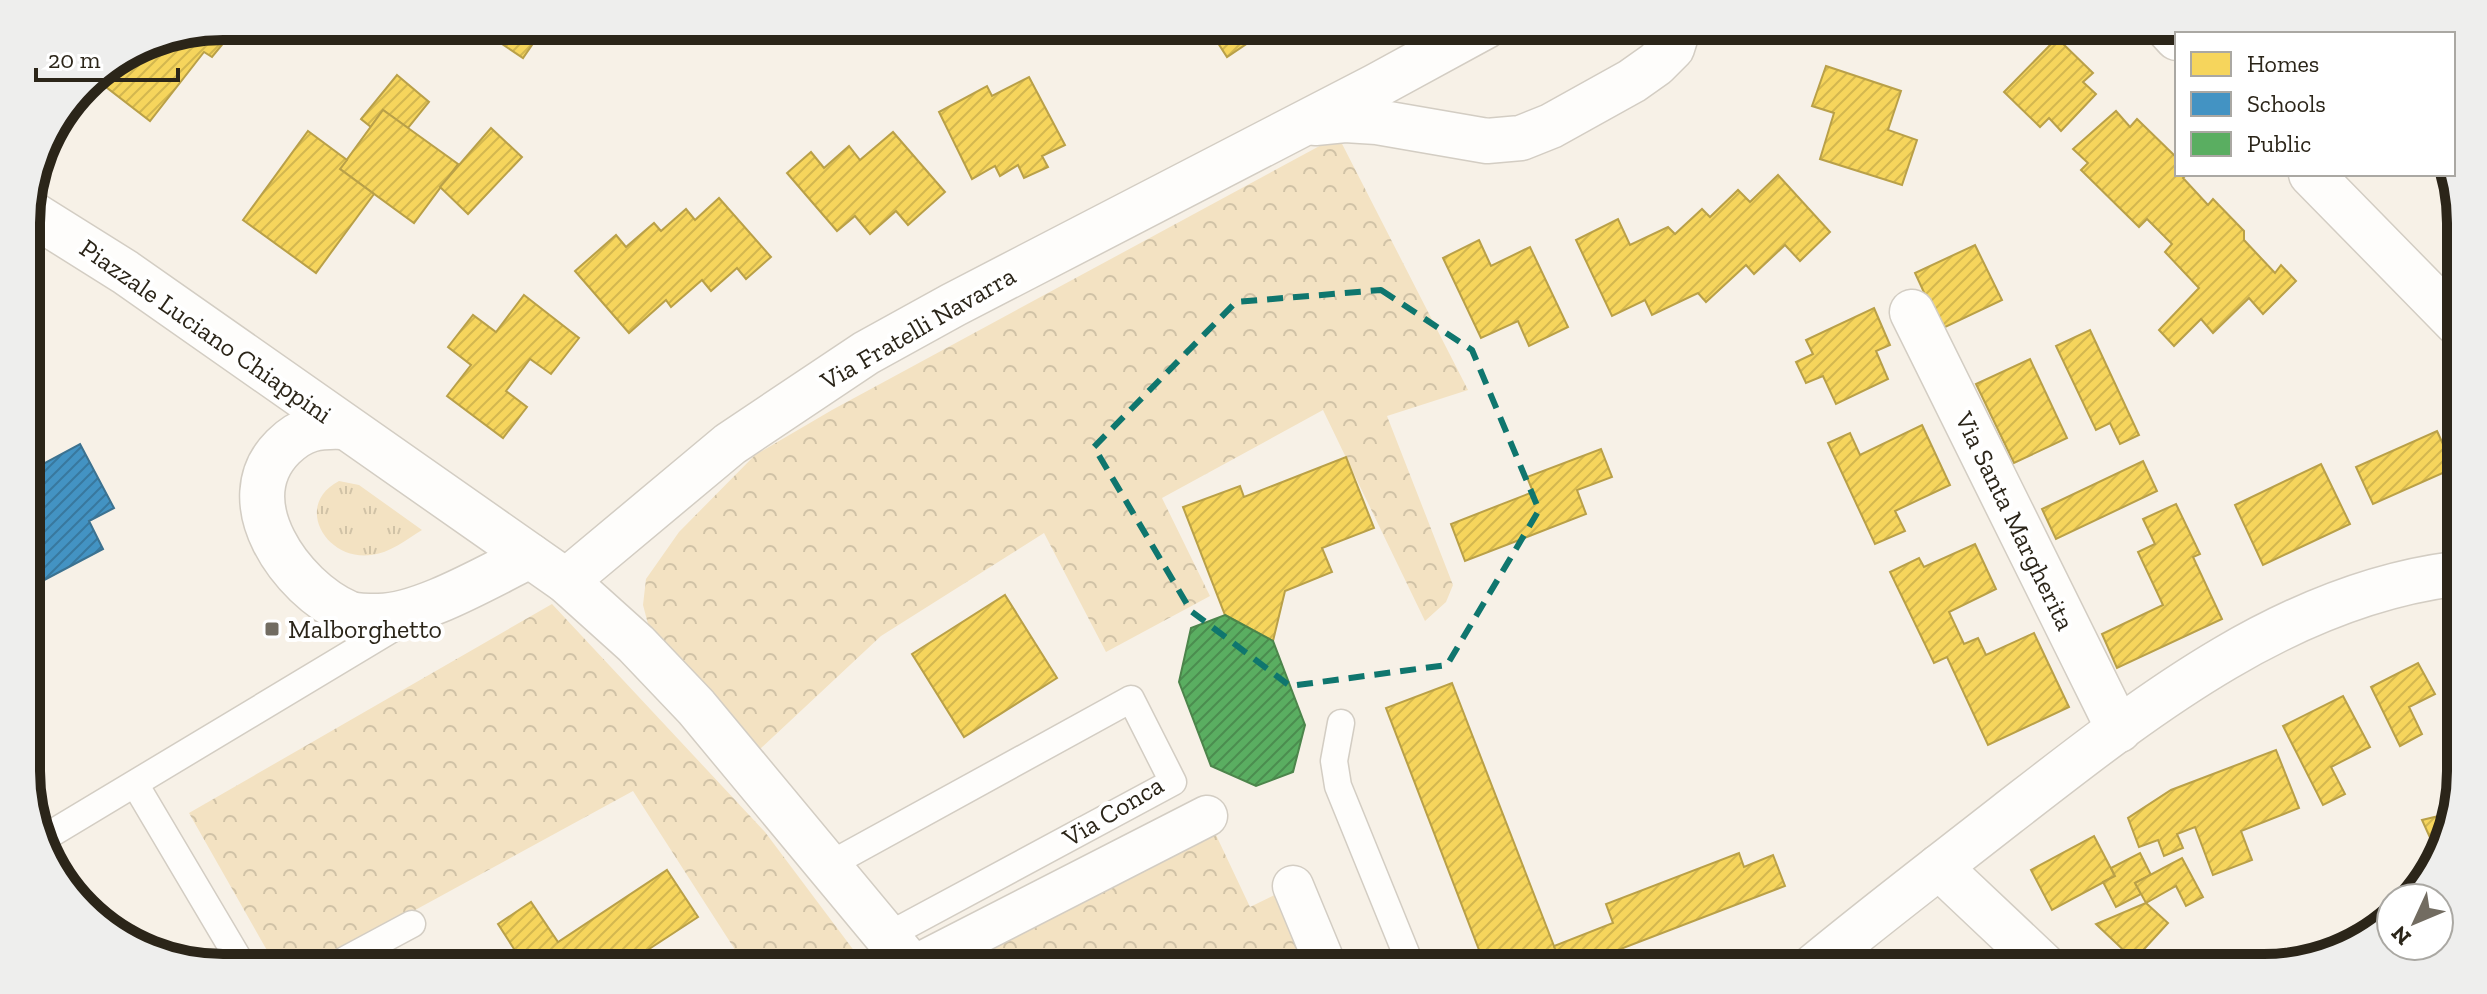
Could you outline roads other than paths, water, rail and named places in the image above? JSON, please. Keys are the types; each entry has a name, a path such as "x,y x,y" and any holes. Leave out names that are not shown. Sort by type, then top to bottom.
{"street":[{"name":"Via Fratelli Navarra","path":"566,581 730,444 866,353 1460,40"},
{"name":"Via Fratelli Navarra","path":"1301,124 1345,120 1377,122 1487,141 1521,138 1551,126 1644,73 1672,48 1675,40"},
{"path":"2313,176 2447,313"},
{"name":"Piazzale Luciano Chiappini","path":"40,219 125,272 566,581"},
{"name":"Via Santa Margherita","path":"1912,312 2119,730"},
{"name":"Piazzale Luciano Chiappini","path":"344,427 323,426 296,434 274,456 261,485 265,518 277,548 322,597 350,614 380,617 406,612 530,556"},
{"path":"1830,954 2119,730 2226,657 2292,623 2359,594 2391,584 2447,575"},
{"path":"566,581 636,644 696,707 902,954"},
{"path":"974,954 1207,816"},
{"path":"1939,867 2031,954"},
{"path":"1293,886 1321,954"}],"lane":[{"path":"51,834 446,596"},
{"name":"Via Conca","path":"829,865 1131,699 1173,782 909,954"},
{"path":"1341,723 1334,761 1338,786 1406,954"},
{"path":"135,784 236,954"},
{"path":"356,954 412,924"}],"place":[{"name":"Malborghetto","path":"272,629"}]}
